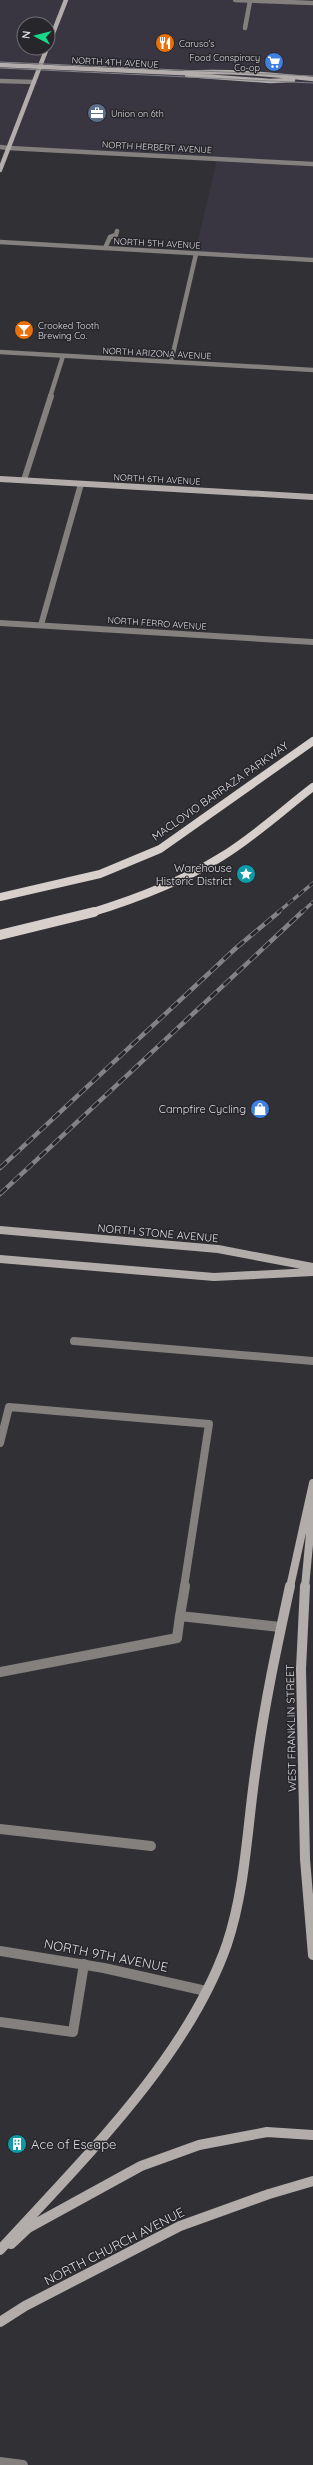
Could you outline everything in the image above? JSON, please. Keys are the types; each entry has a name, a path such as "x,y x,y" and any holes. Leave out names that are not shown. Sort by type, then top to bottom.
{"main road":[{"name":"MACLOVIO BARRAZA PARKWAY","path":"0,897 100,874 160,849 313,741"},
{"path":"0,935 56,924 128,902 187,876 254,834 313,787"}],"street":[{"path":"56,26 66,0"},
{"path":"235,0 313,4"},
{"path":"245,28 250,1"},
{"path":"0,170 44,56"},
{"name":"NORTH 4TH AVENUE","path":"0,65 181,73 207,78 262,81 313,79"},
{"name":"NORTH 4TH AVENUE","path":"181,73 208,70 273,74 304,79"},
{"path":"0,81 34,82"},
{"name":"NORTH HERBERT AVENUE","path":"0,147 313,164"},
{"path":"108,230 107,234 110,237"},
{"path":"105,248 110,237 116,235 117,231"},
{"name":"NORTH 5TH AVENUE","path":"0,242 313,260"},
{"path":"171,362 196,254"},
{"name":"NORTH ARIZONA AVENUE","path":"0,352 313,370"},
{"path":"24,480 63,356"},
{"name":"NORTH 6TH AVENUE","path":"0,479 313,497"},
{"path":"41,625 81,484"},
{"name":"NORTH FERRO AVENUE","path":"0,623 313,642"},
{"name":"NORTH STONE AVENUE","path":"0,1230 218,1249 313,1267"},
{"path":"0,1258 214,1277 313,1272"},
{"path":"74,1341 313,1361"},
{"path":"0,1443 9,1407 209,1424 177,1638 0,1672"},
{"path":"0,2250 126,2107 174,2046 206,1991 226,1948 239,1906 256,1767 280,1627 313,1483"},
{"name":"WEST FRANKLIN STREET","path":"313,1500 309,1582 301,1669 305,1859 313,1955"},
{"path":"180,1616 280,1627"},
{"path":"0,1829 151,1846"},
{"name":"NORTH 9TH AVENUE","path":"0,1951 75,1961 84,1964 138,1973 206,1991"},
{"path":"0,2022 73,2032 84,1964"},
{"path":"0,2255 28,2228 141,2166 199,2146 267,2132 313,2135"},
{"name":"NORTH CHURCH AVENUE","path":"0,2322 25,2306 180,2226 269,2194 313,2181"},
{"path":"0,2462 23,2465"}],"shaded area":[{"path":"0,0 235,0 313,3 313,260 195,254 217,159 0,147"}],"tram line":[{"path":"0,62 313,76"},
{"path":"0,68 313,83"}],"railway":[{"path":"277,913 313,883"},
{"path":"301,913 313,902"},
{"path":"0,1168 236,948 279,912"},
{"path":"0,1194 302,912"}],"place":[{"name":"Caruso's","path":"165,43"},
{"name":"Food Conspiracy Co-op","path":"274,62"},
{"name":"Union on 6th","path":"97,113"},
{"name":"Crooked Tooth Brewing Co.","path":"24,330"},
{"name":"Warehouse Historic District","path":"246,874"},
{"name":"Campfire Cycling","path":"260,1109"},
{"name":"Ace of Escape","path":"17,2144"}]}
